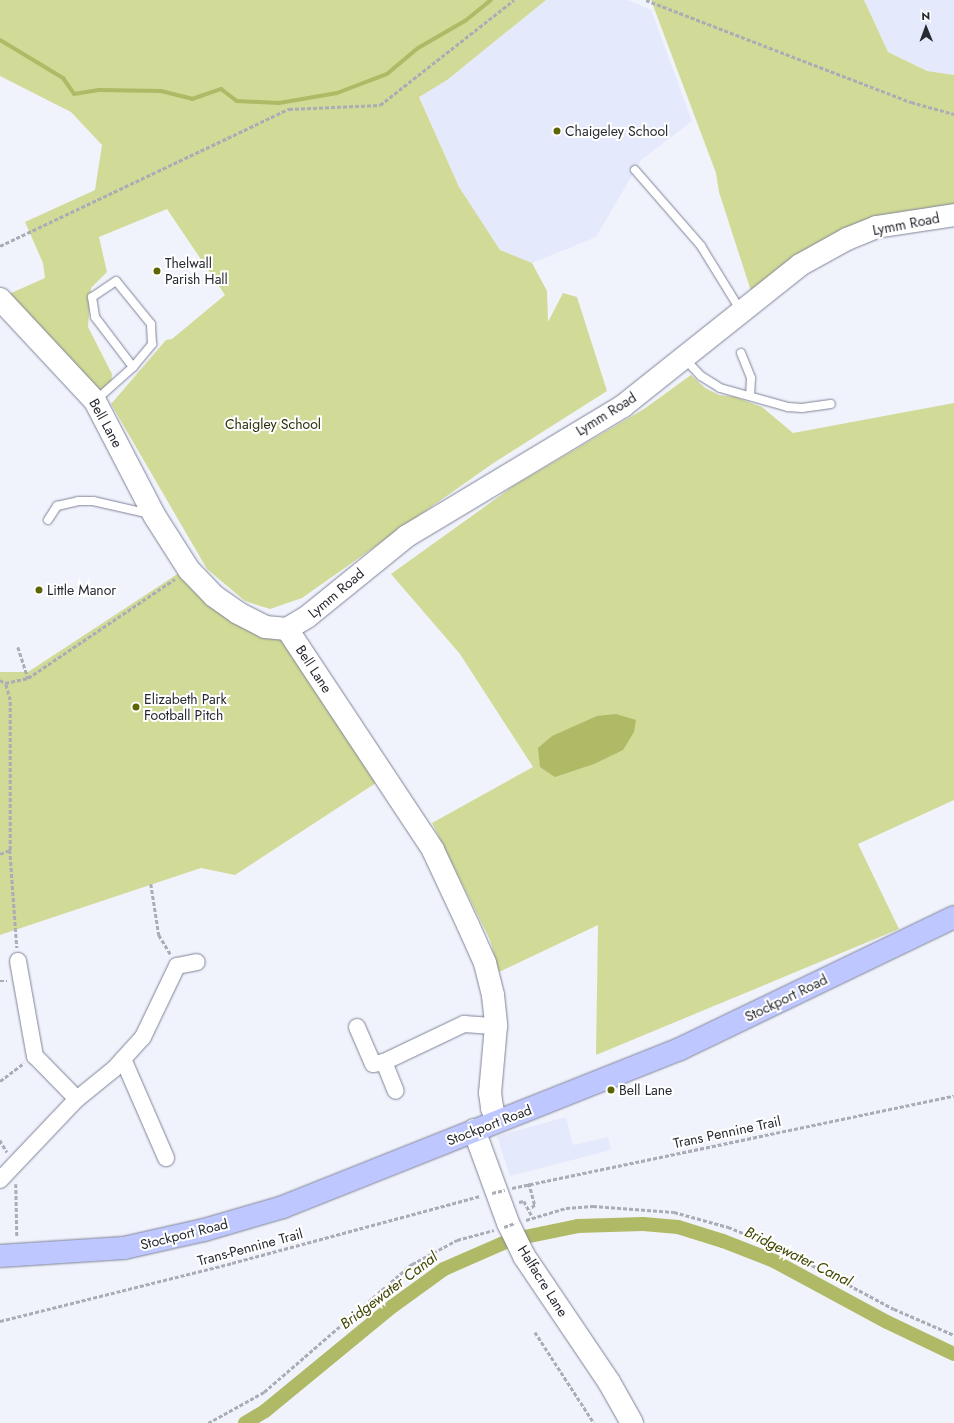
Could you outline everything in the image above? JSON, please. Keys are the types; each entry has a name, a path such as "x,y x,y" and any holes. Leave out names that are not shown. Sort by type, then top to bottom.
{"main road":[{"name":"Lymm Road","path":"287,629 307,617 407,536 623,406 741,311 800,266 847,239 876,227 954,215"},
{"name":"Bell Lane","path":"0,299 95,401 154,515 189,570 214,596 238,613 265,627 287,629 433,850 484,963 493,995 496,1026 490,1093 492,1108 497,1121"},
{"name":"Stockport Road","path":"9,1256 124,1248 204,1230 283,1207 497,1121 605,1081 680,1049 954,917"},
{"name":"Halfacre Lane","path":"474,1130 508,1223 524,1256 608,1382 632,1423"}],"street":[{"path":"18,961 35,1056 77,1099"},
{"path":"0,1180 15,1166 77,1099 114,1070 143,1037 177,966 197,962"},
{"path":"357,1027 373,1064 384,1062 464,1024 496,1026"},
{"path":"123,1059 166,1158"},
{"path":"384,1062 396,1091"}],"lane":[{"path":"635,170 701,246 741,311"},
{"path":"95,401 132,367 152,344 151,324 116,281 92,297 95,317 132,367"},
{"path":"741,353 751,378 750,396"},
{"path":"683,357 711,384 788,407 802,408 831,404"},
{"path":"48,520 57,506 78,501 93,501 154,515"}],"path":[{"path":"0,246 289,109 380,105 514,0"},
{"path":"646,0 911,102 954,114"},
{"path":"5,683 28,678 189,570"},
{"path":"18,647 28,678"},
{"path":"0,680 5,683 10,700 10,850 18,961"},
{"path":"0,854 10,850"},
{"path":"151,884 159,935 177,966"},
{"path":"0,1081 35,1056"},
{"name":"Trans Pennine Trail","path":"505,1190 529,1183 954,1096"},
{"path":"0,1140 15,1166 9,1256"},
{"path":"529,1183 536,1205 530,1209"},
{"name":"Trans-Pennine Trail","path":"0,1321 239,1261 505,1190"},
{"path":"533,1218 566,1208 593,1206 674,1212 728,1227 780,1248 894,1309 954,1336"},
{"path":"208,1423 264,1392 412,1264 457,1240 515,1223"},
{"path":"535,1332 594,1423"}],"shaded area":[{"name":"Chaigeley School","path":"546,0 628,0 651,10 692,121 641,160 596,237 532,263 500,250 459,187 419,96 447,80"},
{"path":"864,0 954,0 954,75 927,71 888,52"},
{"path":"616,714 636,720 634,732 623,750 594,764 555,777 540,767 538,748 552,736 597,716"},
{"path":"566,1117 573,1145 608,1137 611,1150 510,1176 497,1136"}],"green space":[{"name":"Chaigley School","path":"0,0 546,0 447,80 419,97 459,187 500,250 532,263 547,291 548,322 563,293 577,297 607,391 492,464 302,598 270,609 245,601 207,569 111,404 166,340 172,339 225,295 167,209 99,237 107,272 91,288 88,327 112,374 111,385 100,392 9,294 45,278 43,263 25,222 95,190 102,145 71,112 0,76"},
{"path":"651,0 864,0 888,52 927,71 954,75 954,205 751,291 719,192 716,173"},
{"path":"691,375 705,388 719,395 735,397 762,407 793,433 954,403 954,800 858,844 899,929 596,1055 598,925 499,972 490,940 432,823 533,767 460,654 391,574 515,485 644,409"},
{"path":"182,571 295,632 382,779 235,875 201,868 0,935 0,672 28,672"}],"waterway":[{"path":"0,40 63,78 74,94 99,90 161,91 192,99 221,89 237,101 279,103 337,93 387,74 418,48 465,21 491,0"},
{"name":"Bridgewater Canal","path":"245,1423 265,1411 393,1306 444,1269 510,1240 578,1226 643,1224 678,1227 723,1241 774,1261 887,1322 954,1354"}],"place":[{"name":"Chaigeley School","path":"557,131"},
{"name":"Thelwall Parish Hall","path":"157,271"},
{"name":"Little Manor","path":"39,590"},
{"name":"Elizabeth Park Football Pitch","path":"136,707"},
{"name":"Bell Lane","path":"611,1090"}]}
